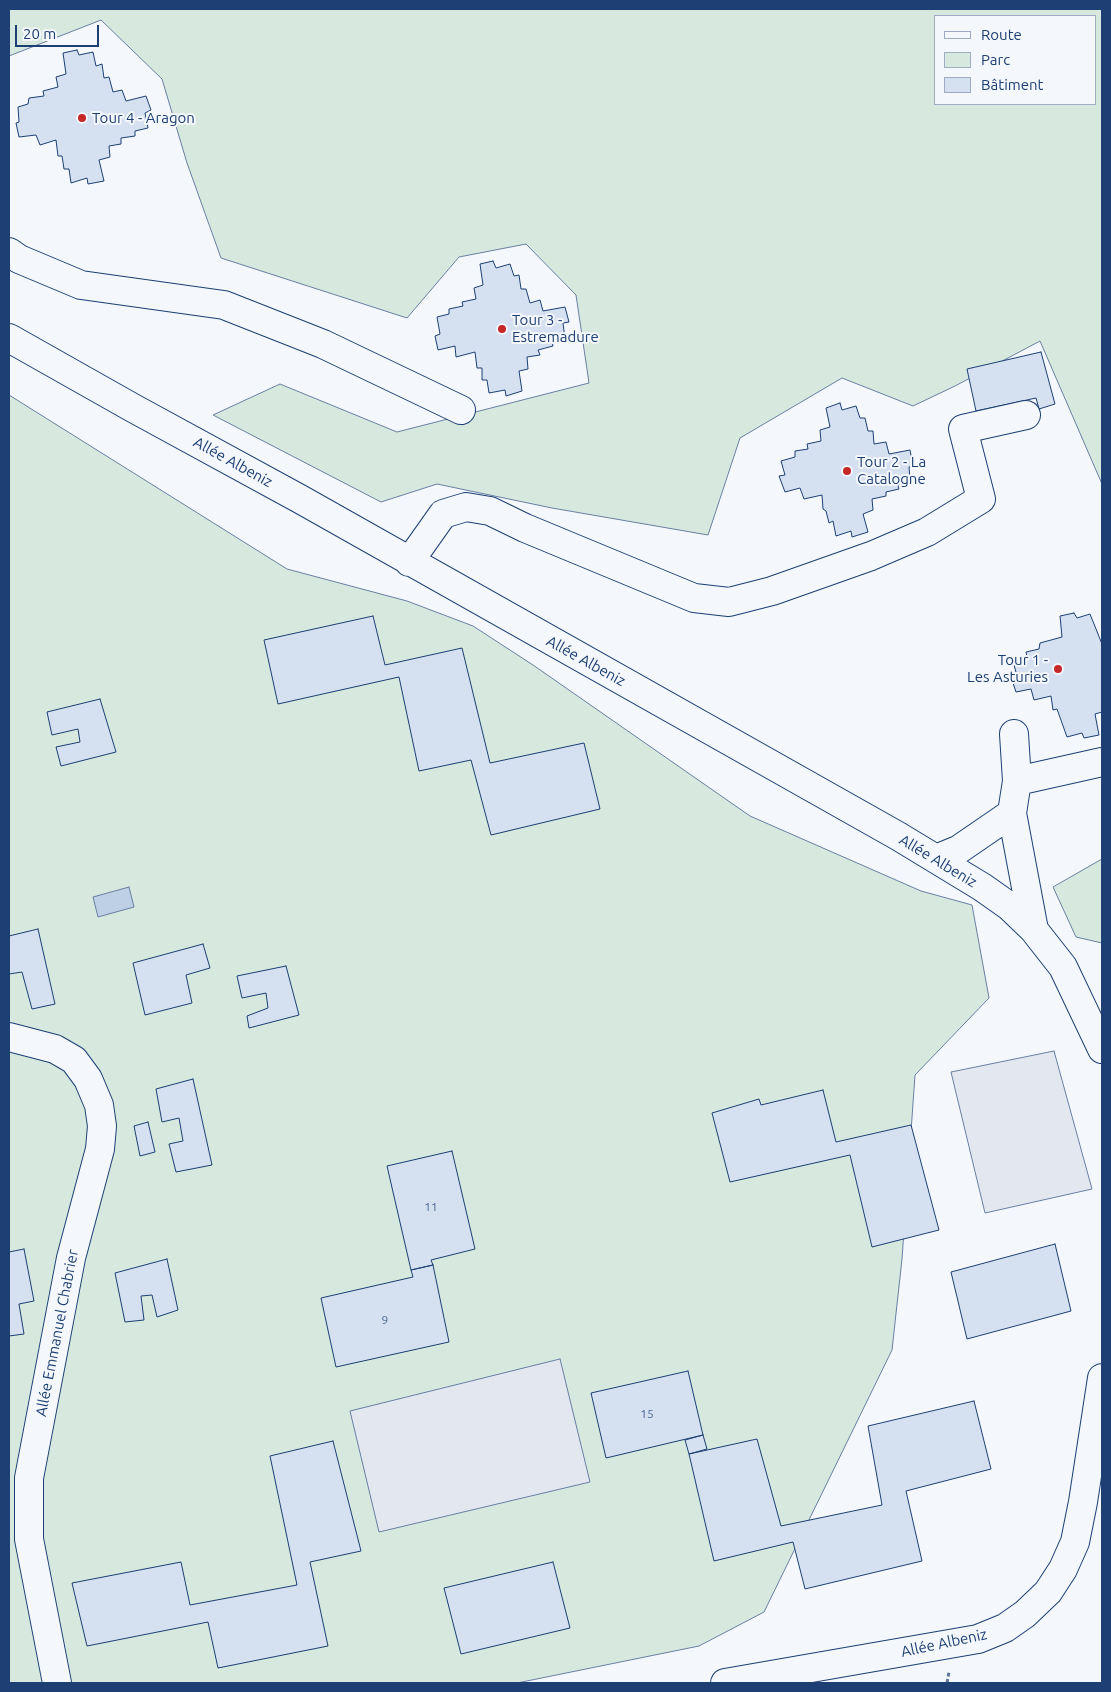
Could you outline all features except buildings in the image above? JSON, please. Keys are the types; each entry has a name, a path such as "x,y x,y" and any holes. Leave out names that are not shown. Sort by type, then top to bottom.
{"street":[{"path":"9,252 19,259 82,285 224,305 323,344 461,410"},
{"name":"Allée Albeniz","path":"9,338 300,499 889,831 1009,906 1034,930 1063,967 1102,1049"},
{"path":"409,562 443,514 466,508 490,511 525,528 694,598 729,602 772,591 871,556 927,532 981,499 963,429 1026,415"},
{"path":"1014,734 1017,781 1012,813 1034,930"},
{"path":"1017,781 1102,762"},
{"path":"936,859 958,850 1012,813"},
{"name":"Allée Emmanuel Chabrier","path":"9,1037 55,1048 74,1060 88,1080 99,1105 102,1126 100,1149 71,1258 28,1478 29,1539 57,1683"},
{"name":"Allée Albeniz","path":"725,1683 978,1639 1005,1628 1025,1614 1048,1592 1063,1569 1075,1542 1102,1378"}],"green space":[{"path":"9,9 1102,9 1102,484 1040,341 913,406 842,378 740,438 708,535 552,508 437,484 381,502 213,415 280,384 397,432 589,383 576,295 526,244 459,257 407,318 221,258 187,163 162,79 101,20 9,56"},
{"path":"9,395 287,569 407,601 473,626 533,665 750,816 921,891 972,905 989,998 915,1075 902,1259 892,1350 764,1612 699,1646 517,1683 9,1683"},
{"path":"1102,859 1102,943 1076,937 1053,887"}],"shaded area":[{"path":"1054,1051 1092,1189 985,1213 951,1072"},
{"path":"560,1359 590,1482 379,1532 350,1411"}],"water":[{"path":"129,887 134,907 98,917 93,897"}],"place":[{"name":"Tour 4 - Aragon","path":"82,118"},
{"name":"Tour 3 - Estremadure","path":"502,329"},
{"name":"Tour 2 - La Catalogne","path":"847,471"},
{"name":"Tour 1 - Les Asturies","path":"1058,669"}]}
